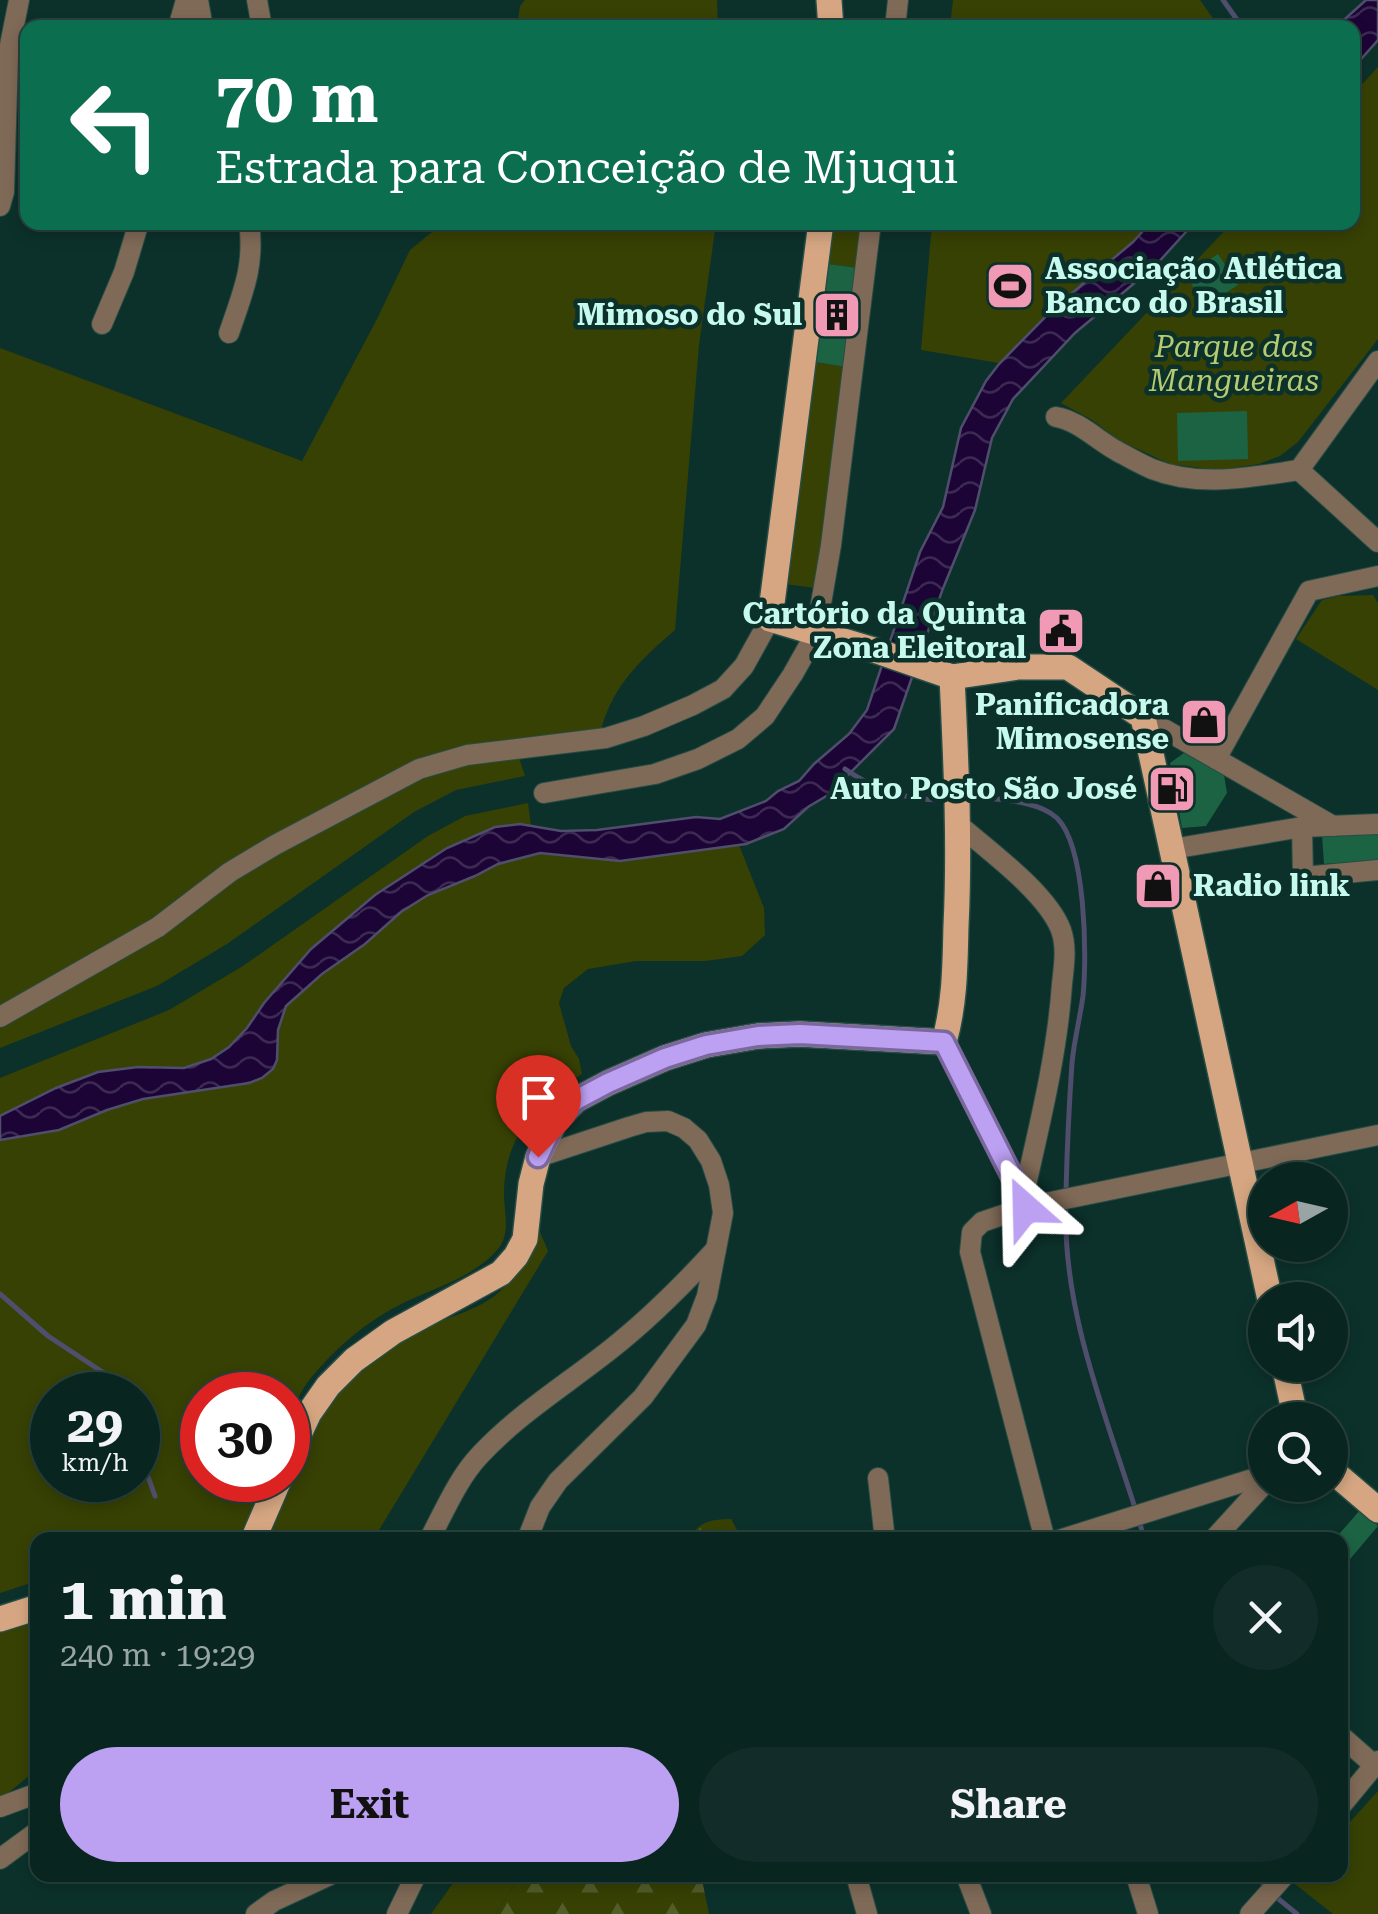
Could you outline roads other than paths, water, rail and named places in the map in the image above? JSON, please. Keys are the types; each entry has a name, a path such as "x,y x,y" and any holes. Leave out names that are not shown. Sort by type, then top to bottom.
{"main road":[{"path":"819,230 770,618 940,672 1068,667 1143,717 1266,1282"},
{"path":"310,1415 328,1386 354,1360 393,1332 500,1273 516,1256 525,1239 538,1157 555,1121 576,1100 665,1058 706,1045 758,1036 800,1034 944,1042 954,988 958,807 940,672"},
{"path":"1348,1485 1378,1510"},
{"path":"258,1532 271,1502"},
{"path":"0,1619 30,1610"}],"street":[{"path":"0,206 4,192 8,55 19,0"},
{"path":"102,324 137,230"},
{"path":"229,333 251,266 249,230"},
{"path":"544,793 654,774 698,759 738,739 765,716 794,674 816,633 831,545 870,230"},
{"path":"1056,417 1068,419 1152,470 1190,479 1227,480 1299,470 1378,361"},
{"path":"1299,470 1378,542"},
{"path":"1216,759 1308,590 1378,576"},
{"path":"0,1017 158,928 230,872 418,769 467,755 606,738 693,706 723,689 744,666 770,618"},
{"path":"1143,717 1332,826"},
{"path":"958,807 1032,890 1060,929 1065,950 1060,1017 1024,1202"},
{"path":"1172,849 1302,827 1378,824"},
{"path":"1302,827 1302,877 1378,870"},
{"path":"944,1042 1024,1202"},
{"path":"530,1532 540,1507 558,1481 643,1397 696,1325 718,1248 723,1214 712,1161 698,1140 668,1121 646,1122 538,1157"},
{"path":"1043,1532 970,1252 972,1232 982,1222 1024,1202 1049,1204 1378,1134"},
{"path":"434,1532 477,1457 512,1424 614,1347 718,1248"},
{"path":"878,1478 884,1532"},
{"path":"1085,1532 1248,1480"},
{"path":"1220,1532 1248,1502"},
{"path":"1348,1741 1376,1763 1348,1797"},
{"path":"0,1807 30,1796"},
{"path":"0,1859 30,1837"},
{"path":"256,1914 315,1882"},
{"path":"397,1914 413,1882"},
{"path":"858,1882 866,1914"},
{"path":"969,1882 982,1914"},
{"path":"1138,1882 1148,1914"},
{"path":"1256,1907 1278,1882"}],"water":[{"path":"1366,0 1378,0 1378,40 1360,60 1360,20 1344,20"},
{"path":"1144,230 1188,230 1156,265 1075,333 1013,399 992,438 975,510 894,729 828,795 784,829 746,844 620,861 540,853 498,864 428,895 401,912 286,1006 278,1030 277,1060 262,1078 143,1099 59,1130 0,1140 0,1116 56,1088 98,1072 138,1067 184,1068 211,1059 247,1028 311,949 375,895 447,848 495,827 520,824 561,831 696,817 720,819 766,801 799,781 849,734 867,710 920,552 943,507 961,428 986,381 1053,309"}],"waterway":[{"path":"1223,0 1237,20"},
{"path":"845,769 893,793 947,800"},
{"path":"963,797 1038,807 1057,818 1074,852 1082,903 1084,978 1072,1063 1066,1193"},
{"path":"1066,1204 1071,1282 1078,1320 1135,1508"},
{"path":"0,1294 48,1336 102,1372"},
{"path":"1139,1519 1142,1532"},
{"path":"1262,1882 1268,1889"},
{"path":"1276,1897 1297,1914"}],"place":[{"name":"Associação Atlética Banco do Brasil","path":"1010,286"},
{"name":"Mimoso do Sul","path":"837,315"},
{"name":"Cartório da Quinta Zona Eleitoral","path":"1061,631"},
{"name":"Panificadora Mimosense","path":"1204,722"},
{"name":"Auto Posto São José","path":"1172,789"},
{"name":"Radio link","path":"1158,886"}],"park label":[{"name":"Parque das Mangueiras","path":"1234,364"}]}
